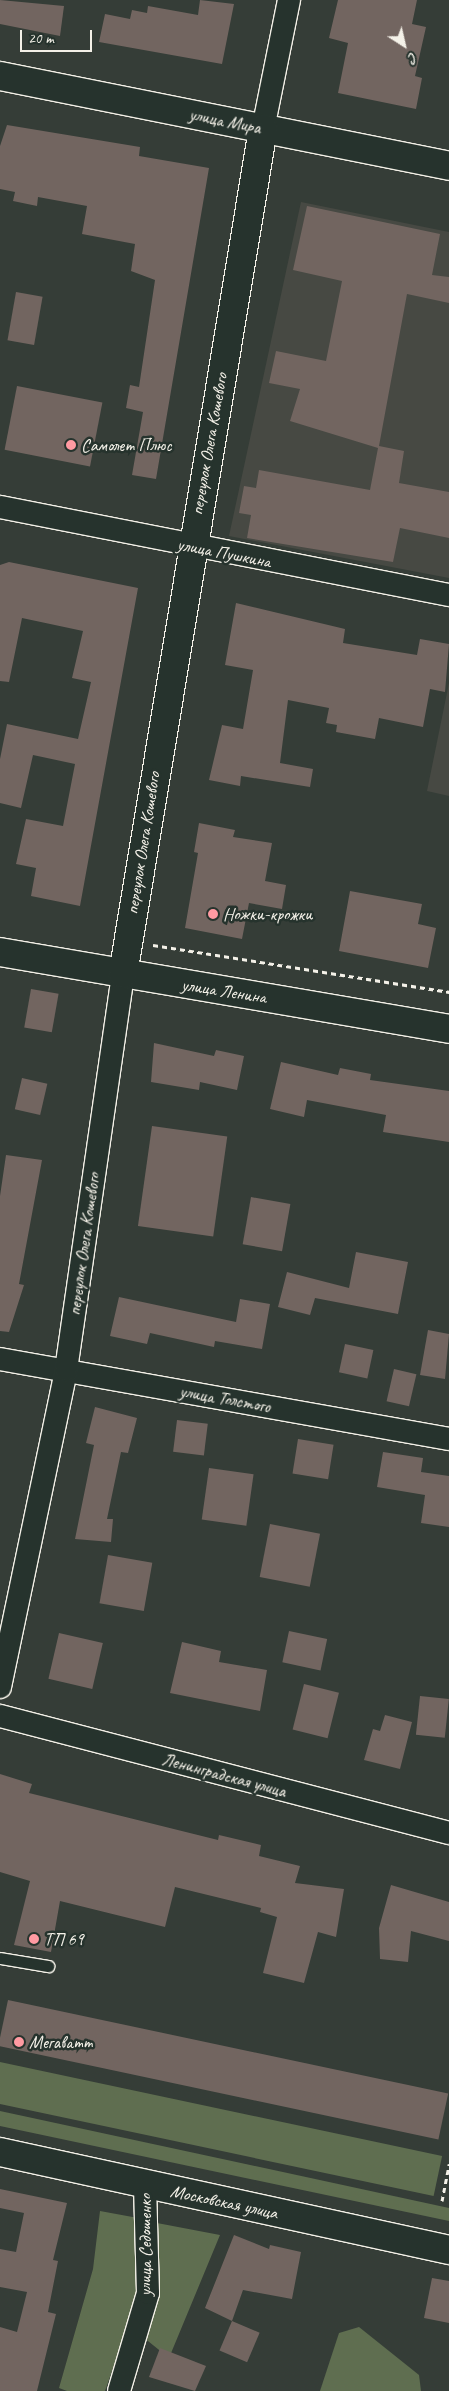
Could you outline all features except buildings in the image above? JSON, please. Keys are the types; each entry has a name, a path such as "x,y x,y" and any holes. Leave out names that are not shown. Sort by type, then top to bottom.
{"street":[{"name":"переулок Олега Кошевого","path":"0,1687 66,1370 128,940 190,548 263,129 289,0"},
{"name":"улица Мира","path":"0,76 449,166"},
{"name":"улица Пушкина","path":"0,507 190,548 449,595"},
{"name":"улица Ленина","path":"0,952 449,1028"},
{"name":"улица Толстого","path":"0,1359 449,1439"},
{"name":"Ленинградская улица","path":"0,1716 449,1833"},
{"name":"Московская улица","path":"0,2152 449,2250"},
{"name":"улица Седошенко","path":"119,2391 148,2293 145,2184"}],"lane":[{"path":"0,1958 48,1966"}],"path":[{"path":"128,940 449,992"},
{"path":"442,2201 449,2164"}],"shaded area":[{"path":"301,202 449,232 449,578 229,536"},
{"path":"449,683 449,796 427,791"}],"green space":[{"path":"0,2062 442,2156 434,2196 0,2104"},
{"path":"0,2111 449,2208 449,2221 0,2126"},
{"path":"100,2211 138,2218 139,2294 105,2391 67,2391 59,2388 93,2269"},
{"path":"157,2223 220,2235 169,2358 143,2337 158,2294"},
{"path":"359,2327 419,2375 421,2391 320,2391 339,2333"}],"place":[{"name":"Самолет Плюс","path":"71,445"},
{"name":"Ножки-крожки","path":"213,914"},
{"name":"ТП 69","path":"34,1939"},
{"name":"Мегаватт","path":"19,2042"}]}
